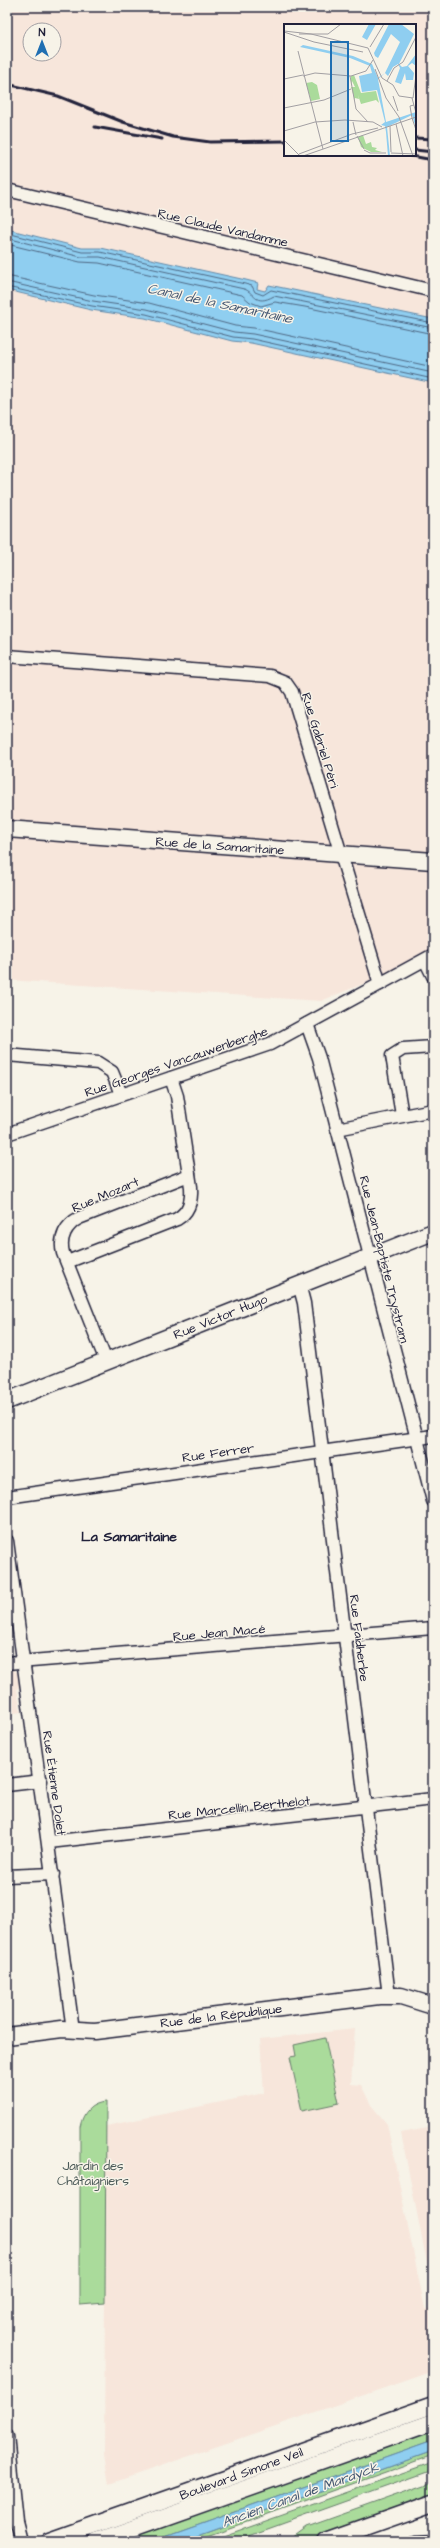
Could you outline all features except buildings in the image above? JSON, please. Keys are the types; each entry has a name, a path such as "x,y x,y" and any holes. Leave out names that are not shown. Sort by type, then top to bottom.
{"street":[{"name":"Rue Claude Vandamme","path":"7,190 433,291"},
{"name":"Rue Gabriel Péri","path":"7,656 270,676 283,680 292,692 380,984"},
{"name":"Rue de la Samaritaine","path":"7,829 433,861"},
{"name":"Rue Georges Vancauwenberghe","path":"7,1134 270,1044 429,958"},
{"path":"429,958 433,976"},
{"name":"Rue Jean-Baptiste Trystram","path":"307,1024 319,1058 433,1501"},
{"path":"402,1115 392,1056 403,1049 433,1048"},
{"path":"7,1055 98,1064 112,1072 121,1094"},
{"path":"67,1262 181,1217 188,1208 191,1200 189,1175 177,1096 170,1078"},
{"path":"338,1130 402,1115 433,1110"},
{"name":"Rue Mozart","path":"106,1362 62,1248 62,1238 67,1228 75,1220 189,1175"},
{"name":"Rue Victor Hugo","path":"7,1401 433,1232"},
{"name":"Rue Faidherbe","path":"299,1284 304,1303 390,1996"},
{"name":"Rue Ferrer","path":"7,1497 433,1436"},
{"name":"Rue Étienne Dolet","path":"7,1547 41,1781 74,2030"},
{"name":"Rue Jean Macé","path":"7,1662 433,1628"},
{"path":"7,1785 41,1781"},
{"name":"Rue Marcellin Berthelot","path":"49,1842 433,1799"},
{"path":"7,1876 53,1874"},
{"name":"Rue de la République","path":"7,2036 74,2030 95,2031 390,1996 400,1996 433,2006"},
{"name":"Boulevard Simone Veil","path":"49,2541 433,2405"},
{"name":"Boulevard Simone Veil","path":"97,2541 433,2422"},
{"path":"7,2436 16,2522 21,2541"},
{"path":"326,2541 433,2503"},
{"path":"349,2541 433,2511"},
{"path":"415,2541 433,2540"}],"shaded area":[{"path":"7,7 433,7 433,955 321,1001 7,980"},
{"path":"14,1670 18,1673 20,1686 17,1689 21,1712 7,1714 7,1671"},
{"path":"355,2029 351,2084 361,2085 371,2105 387,2124 425,2309 433,2308 433,2371 109,2484 104,2456 106,2126 264,2093 260,2039"},
{"path":"433,2127 433,2282 431,2283 401,2133"}],"green space":[{"path":"325,2038 339,2103 302,2111 290,2057 296,2056 294,2045"},
{"name":"Jardin des Châtaigniers","path":"106,2102 105,2303 80,2305 80,2127 83,2117 88,2109 96,2104"},
{"path":"433,2428 433,2441 151,2541 111,2541"},
{"path":"433,2451 433,2455 193,2541 180,2541"},
{"path":"433,2462 433,2470 234,2541 209,2541"},
{"path":"433,2482 433,2497 309,2541 288,2541 307,2527"}],"water":[{"name":"Canal de la Samaritaine","path":"7,229 82,248 101,248 246,280 258,283 257,289 265,291 269,285 433,319 433,383 251,343 232,341 145,318 91,310 7,290"},
{"name":"Ancien Canal de Mardyck","path":"433,2441 433,2451 180,2541 151,2541"}],"railway":[{"path":"7,84 58,96 123,122 173,137 210,142 284,141"},
{"path":"95,127 162,139"},
{"path":"416,138 433,139"},
{"path":"416,150 433,152"},
{"path":"411,156 433,160"}],"district":[{"name":"La Samaritaine","path":"129,1536"}]}
